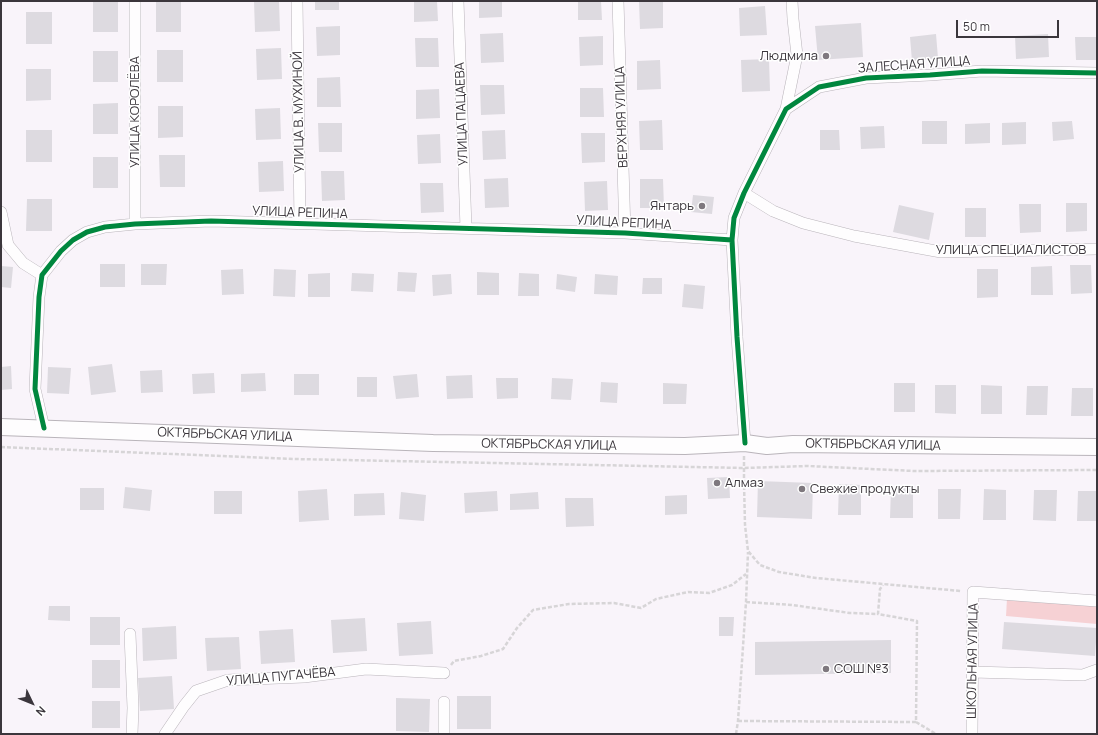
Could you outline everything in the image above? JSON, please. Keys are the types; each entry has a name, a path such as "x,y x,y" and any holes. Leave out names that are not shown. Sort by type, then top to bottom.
{"main road":[{"name":"ОКТЯБРЬСКАЯ УЛИЦА","path":"1,427 432,443 685,446 745,443 767,446 793,444 1097,447"}],"street":[{"name":"УЛИЦА КОРОЛЁВА","path":"135,1 135,224"},
{"name":"УЛИЦА В. МУХИНОЙ","path":"297,1 300,224"},
{"name":"УЛИЦА ПАЦАЕВА","path":"458,1 466,228"},
{"name":"ВЕРХНЯЯ УЛИЦА","path":"618,1 625,233"},
{"path":"745,443 737,337 732,240 734,218 744,193 786,108 797,55 792,19 792,1"},
{"name":"ЗАЛЕСНАЯ УЛИЦА","path":"786,108 819,87 866,78 982,71 1097,73"},
{"name":"УЛИЦА СПЕЦИАЛИСТОВ","path":"744,193 773,211 803,223 854,236 941,252 1097,249"},
{"path":"1,212 8,245 23,263 42,275 39,297 35,389 44,428"},
{"name":"УЛИЦА РЕПИНА","path":"42,275 61,251 73,240 87,232 105,227 135,224 211,221 625,233 732,240"},
{"name":"ШКОЛЬНАЯ УЛИЦА","path":"972,734 973,592 1097,601"},
{"path":"130,634 133,708 132,734"},
{"name":"УЛИЦА ПУГАЧЁВА","path":"165,734 196,691 228,680 304,677 366,668 444,673"},
{"path":"972,672 1083,674 1097,670"},
{"path":"444,702 444,734"}],"path":[{"path":"736,734 748,560 745,525 745,443"},
{"path":"1,447 294,459 744,468 808,466 914,471 1097,470"},
{"path":"748,551 760,565 780,572 816,578 883,585 973,592"},
{"path":"444,673 454,661 481,656 503,649 517,628 533,610 569,604 614,603 641,608 656,599 688,592 709,593 732,585 746,574"},
{"path":"878,614 880,589 883,585"},
{"path":"746,602 792,605 850,613 878,614 917,620 916,722"},
{"path":"738,721 916,722 936,734"}],"shaded area":[{"path":"1007,599 1097,606 1097,624 1006,616"}],"building":[{"path":"93,1 118,1 118,32 93,32"},
{"path":"156,1 181,1 181,32 156,32"},
{"path":"254,1 279,1 280,31 255,32"},
{"path":"315,1 339,1 339,10 315,10"},
{"path":"414,1 437,1 438,21 414,22"},
{"path":"479,1 502,1 502,17 479,18"},
{"path":"578,1 601,1 602,20 578,20"},
{"path":"639,1 663,1 663,28 640,29"},
{"path":"765,6 767,35 740,36 739,8"},
{"path":"26,12 52,12 52,44 26,44"},
{"path":"861,23 863,57 818,60 815,26"},
{"path":"340,26 340,55 317,56 316,27"},
{"path":"503,33 504,62 481,63 480,34"},
{"path":"936,34 938,58 912,61 910,37"},
{"path":"1048,34 1049,57 1016,59 1015,36"},
{"path":"603,36 603,65 580,66 579,37"},
{"path":"1075,37 1097,37 1097,60 1076,60"},
{"path":"415,38 438,38 439,67 416,67"},
{"path":"281,48 282,79 257,80 256,49"},
{"path":"157,50 183,50 183,82 157,82"},
{"path":"93,51 118,51 118,82 93,82"},
{"path":"769,59 770,91 742,92 741,60"},
{"path":"660,60 661,89 637,90 637,61"},
{"path":"26,69 51,69 51,100 26,101"},
{"path":"340,77 341,107 317,107 317,78"},
{"path":"480,85 504,85 505,114 481,115"},
{"path":"580,88 603,88 604,117 580,117"},
{"path":"439,89 440,118 416,119 416,90"},
{"path":"118,103 118,134 93,134 93,104"},
{"path":"158,106 183,106 183,137 158,138"},
{"path":"280,108 281,139 256,140 255,109"},
{"path":"662,120 663,150 640,150 639,121"},
{"path":"922,121 947,121 947,144 922,144"},
{"path":"1072,121 1074,139 1053,141 1052,122"},
{"path":"1026,122 1026,144 1002,145 1002,123"},
{"path":"318,123 342,123 342,152 319,152"},
{"path":"990,123 990,143 965,144 965,124"},
{"path":"884,126 885,148 861,149 860,127"},
{"path":"26,130 52,130 52,162 26,162"},
{"path":"505,130 506,159 483,160 482,131"},
{"path":"820,130 839,130 840,150 820,150"},
{"path":"581,133 605,133 605,162 582,163"},
{"path":"440,134 441,163 418,164 417,135"},
{"path":"159,155 185,155 185,187 160,187"},
{"path":"93,157 118,157 118,188 93,188"},
{"path":"283,161 284,191 259,192 258,162"},
{"path":"321,171 344,171 345,200 322,201"},
{"path":"508,178 509,207 485,208 484,179"},
{"path":"640,179 663,179 664,208 640,208"},
{"path":"607,181 608,210 585,211 584,182"},
{"path":"420,183 443,183 444,212 421,213"},
{"path":"693,195 714,197 712,214 691,212"},
{"path":"27,199 52,199 52,231 26,231"},
{"path":"1066,203 1087,203 1087,231 1066,232"},
{"path":"1019,204 1041,204 1041,232 1020,233"},
{"path":"899,205 934,213 929,240 893,232"},
{"path":"965,208 986,208 986,237 965,237"},
{"path":"100,264 125,264 125,287 100,287"},
{"path":"141,264 167,264 166,285 141,285"},
{"path":"1070,265 1091,265 1092,293 1071,294"},
{"path":"1,266 13,267 11,288 1,287"},
{"path":"1052,266 1053,295 1031,295 1031,267"},
{"path":"243,269 244,294 222,295 221,270"},
{"path":"274,269 296,270 295,297 273,296"},
{"path":"977,269 998,269 998,297 977,298"},
{"path":"398,272 417,273 415,292 397,291"},
{"path":"477,272 499,273 499,295 477,295"},
{"path":"330,273 330,297 308,297 308,274"},
{"path":"352,273 374,274 373,292 351,291"},
{"path":"519,273 539,274 539,296 518,296"},
{"path":"451,274 452,294 433,296 432,275"},
{"path":"557,274 577,277 575,292 556,289"},
{"path":"595,274 618,276 617,295 594,294"},
{"path":"643,278 662,278 662,294 642,294"},
{"path":"684,284 705,286 703,309 682,307"},
{"path":"112,364 116,392 91,395 88,367"},
{"path":"11,366 12,389 1,390 1,367"},
{"path":"48,367 71,368 69,394 47,393"},
{"path":"162,370 163,392 141,393 140,371"},
{"path":"214,373 215,393 193,394 192,374"},
{"path":"265,373 266,391 241,392 241,374"},
{"path":"294,374 319,374 319,395 294,395"},
{"path":"417,374 419,397 396,399 393,376"},
{"path":"472,375 473,398 447,399 446,376"},
{"path":"357,377 377,377 377,397 357,397"},
{"path":"496,378 518,378 518,398 497,399"},
{"path":"552,378 573,379 571,400 551,399"},
{"path":"601,382 618,383 617,403 600,402"},
{"path":"663,383 687,384 686,404 663,404"},
{"path":"894,383 915,383 915,412 894,412"},
{"path":"935,385 956,385 956,414 935,413"},
{"path":"981,385 1002,386 1002,414 981,414"},
{"path":"1027,386 1048,386 1047,415 1026,415"},
{"path":"1072,388 1093,388 1093,416 1071,416"},
{"path":"729,477 730,498 708,499 707,478"},
{"path":"758,481 813,483 812,519 757,517"},
{"path":"839,484 861,485 861,515 838,515"},
{"path":"125,487 152,490 150,511 123,508"},
{"path":"80,488 104,488 104,510 80,510"},
{"path":"891,488 913,488 913,518 890,518"},
{"path":"327,489 329,520 299,522 298,491"},
{"path":"938,489 961,489 960,519 938,519"},
{"path":"984,489 1006,490 1006,520 983,520"},
{"path":"1034,490 1057,490 1056,521 1033,520"},
{"path":"214,491 242,491 242,514 214,514"},
{"path":"497,491 498,511 465,513 464,493"},
{"path":"1078,491 1097,491 1097,521 1077,521"},
{"path":"401,492 426,495 424,521 399,519"},
{"path":"538,492 539,509 510,510 510,494"},
{"path":"384,493 385,515 354,516 354,494"},
{"path":"687,495 687,514 665,515 665,496"},
{"path":"565,498 593,498 594,526 566,527"},
{"path":"49,606 70,606 70,621 48,620"},
{"path":"90,617 120,617 120,645 90,645"},
{"path":"719,617 734,617 733,636 719,636"},
{"path":"365,618 367,651 333,653 331,620"},
{"path":"431,621 433,654 399,656 397,623"},
{"path":"1004,622 1097,628 1095,656 1002,649"},
{"path":"176,626 177,659 143,661 142,628"},
{"path":"293,629 295,662 261,664 259,631"},
{"path":"239,637 241,669 207,671 205,638"},
{"path":"891,640 891,673 755,675 755,642"},
{"path":"92,660 120,660 120,688 92,688"},
{"path":"172,676 174,709 140,711 138,678"},
{"path":"457,696 491,696 491,729 457,729"},
{"path":"396,698 430,699 429,732 396,731"},
{"path":"92,701 120,701 120,728 92,728"}],"cycle path":[{"path":"745,443 737,337 732,240 734,218 744,193 786,109 819,87 866,78 982,71 1097,73"},
{"path":"44,428 35,389 39,297 42,275 61,251 73,240 87,232 105,227 135,224 211,221 625,233 732,240"}],"place":[{"name":"Людмила","path":"826,56"},
{"name":"Янтарь","path":"702,206"},
{"name":"Алмаз","path":"717,483"},
{"name":"Свежие продукты","path":"802,489"},
{"name":"СОШ №3","path":"826,669"}]}
